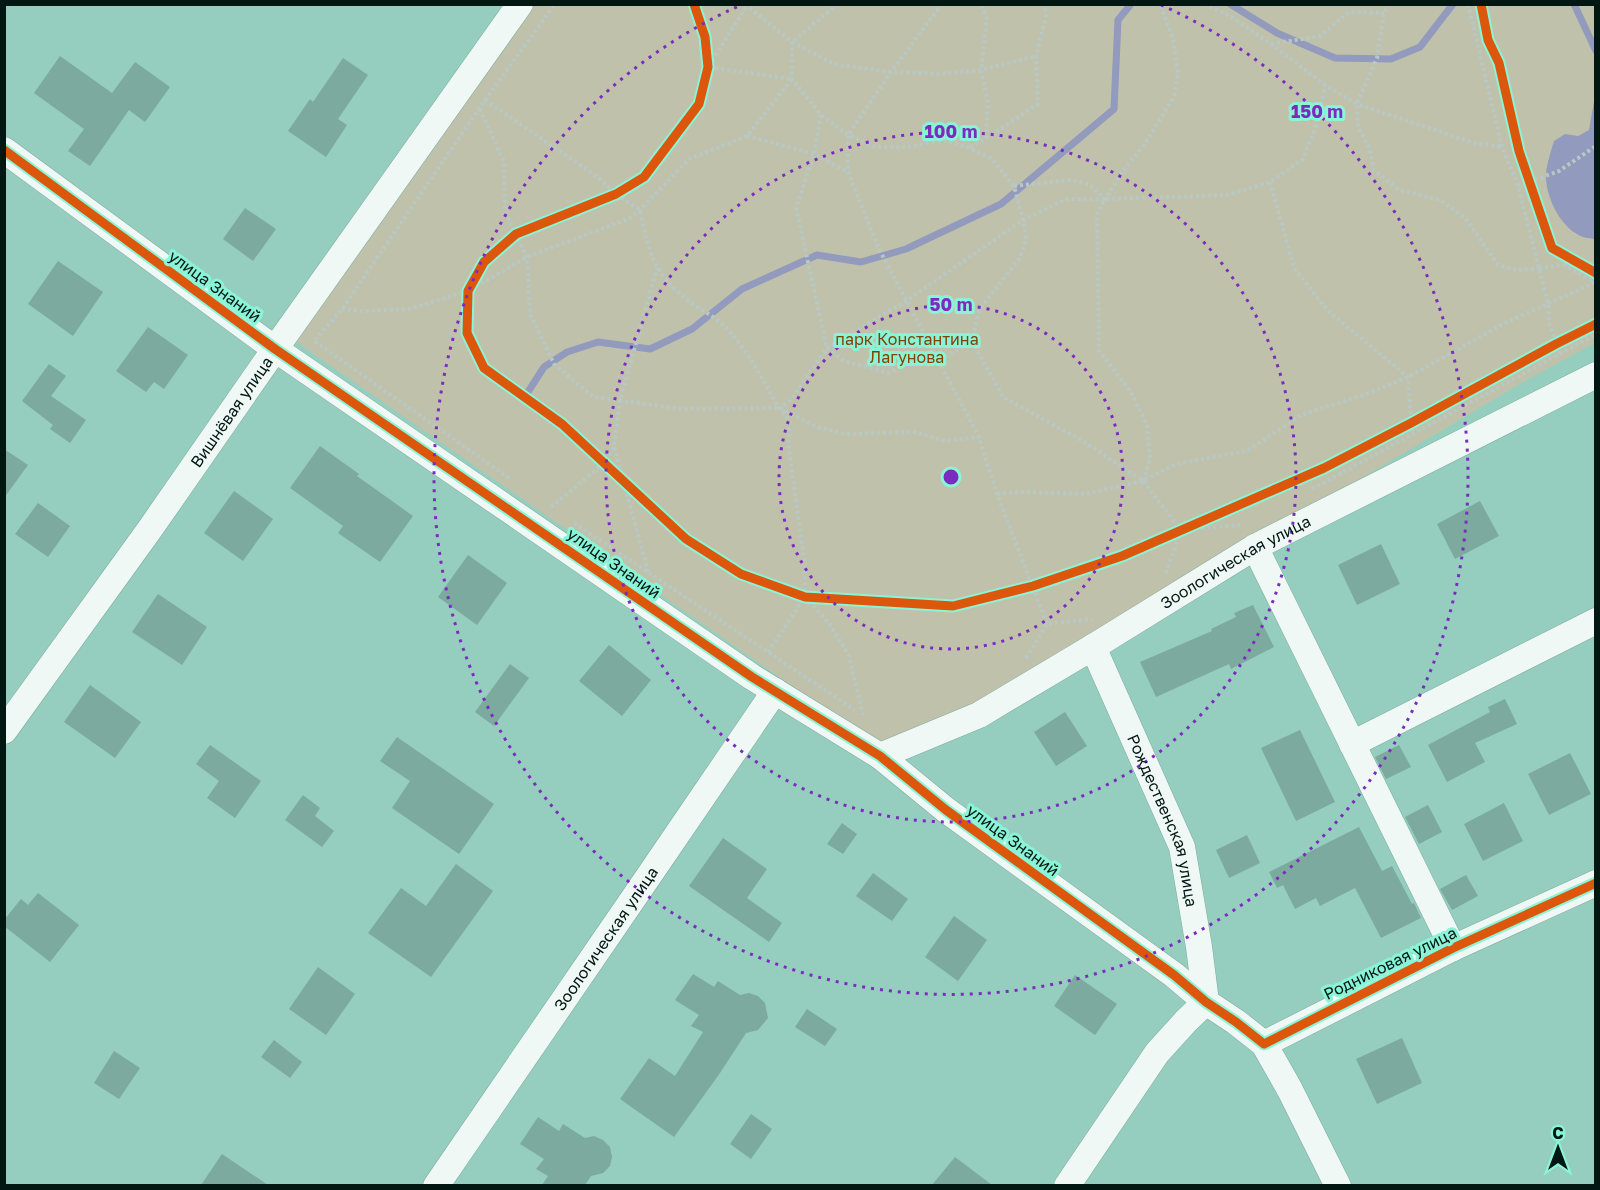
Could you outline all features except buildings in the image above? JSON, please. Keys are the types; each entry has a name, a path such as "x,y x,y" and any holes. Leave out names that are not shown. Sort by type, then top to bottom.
{"street":[{"name":"Вишнёвая улица","path":"4,731 150,529 520,4"},
{"name":"улица Знаний","path":"4,150 275,349 774,691 880,756 946,810 1174,975 1206,1002"},
{"name":"Зоологическая улица","path":"880,756 979,715 1094,648 1253,536 1596,375"},
{"path":"1253,536 1453,948"},
{"path":"1352,744 1596,621"},
{"name":"Рождественская улица","path":"1094,648 1182,847 1206,1002"},
{"name":"Зоологическая улица","path":"436,1185 774,691"},
{"name":"Родниковая улица","path":"1264,1044 1453,948 1596,883"},
{"path":"1067,1185 1157,1053 1206,1002 1264,1044 1338,1185"}],"path":[{"path":"513,480 314,341 342,309 485,100 555,4"},
{"path":"792,42 838,4"},
{"path":"942,4 848,135 848,172 879,249 979,437 997,494 1047,624"},
{"path":"981,4 987,19 981,70 988,104 986,138"},
{"path":"969,148 1038,104 1036,56 1046,16 1045,4"},
{"path":"1143,481 1150,459 1147,425 1131,392 1099,351 1096,214 1174,97 1178,72 1173,39 1161,9 1162,4"},
{"path":"1204,4 1230,16 1325,85 1357,104 1474,143 1502,147"},
{"path":"1390,4 1384,13 1377,58 1357,104 1358,127 1369,147 1374,170 1399,190 1440,200 1466,219 1498,265 1516,270 1564,265 1595,279"},
{"path":"1468,4 1502,147 1518,186 1548,303 1548,323 1558,348"},
{"path":"707,72 747,5 792,42 834,64 891,72 939,74 981,70 1036,56"},
{"path":"1271,44 1320,36 1349,12 1384,13"},
{"path":"342,309 363,311 409,309 468,291 527,256 628,219 640,210 689,159 747,136 792,79 792,42"},
{"path":"706,47 707,72"},
{"path":"707,72 792,79 821,115 848,135 875,147 908,147 944,140 991,158 1014,186 1026,239 1020,258 979,310 972,341 1003,397 1081,440 1143,481 1181,530 1253,536"},
{"path":"780,408 791,400 827,348 906,302 1023,220 1066,199 1228,195 1270,183 1303,159 1317,123 1325,85"},
{"path":"485,100 596,176 616,194 640,210 647,244 657,267 680,295 722,324 749,356 789,420 789,452 806,566 805,597 768,652"},
{"path":"480,108 504,162 505,210 527,256 530,313 554,364 593,397 683,409 780,408 817,427 846,434 916,432 945,441 979,437"},
{"path":"821,115 814,154 796,208 827,348 844,361 889,373 932,350"},
{"path":"747,136 814,154 848,172"},
{"path":"1518,186 1558,171 1596,146"},
{"path":"1526,172 1533,193"},
{"path":"1014,186 1070,180 1089,184 1105,199"},
{"path":"1270,183 1294,268 1328,311 1408,377 1412,434"},
{"path":"605,198 626,188"},
{"path":"508,241 527,229"},
{"path":"1561,253 1595,279"},
{"path":"561,514 551,507 604,463 614,446 620,400 657,267"},
{"path":"468,301 468,291 479,271"},
{"path":"997,494 1022,492 1085,494 1143,481 1176,464 1246,451 1301,415 1364,395 1408,377 1505,322 1595,279"},
{"path":"1576,334 1596,324"},
{"path":"1307,492 1412,434 1558,348 1596,334"},
{"path":"1546,349 1558,348 1566,339"},
{"path":"938,360 972,341"},
{"path":"1401,428 1421,418"},
{"path":"614,446 648,572"},
{"path":"596,455 634,491"},
{"path":"1172,534 1212,517"},
{"path":"570,520 870,719"},
{"path":"1166,574 1181,530"},
{"path":"1022,589 1045,583"},
{"path":"794,593 816,598"},
{"path":"805,597 829,623 849,656 863,715"},
{"path":"1047,624 1094,619"},
{"path":"1019,665 1027,657 1047,624"}],"green space":[{"name":"парк Константина Лагунова","path":"533,5 1595,5 1595,343 1523,382 1221,562 950,719 880,747 295,341"}],"water":[{"path":"1595,96 1596,239 1579,235 1564,223 1554,208 1546,182 1548,161 1554,141 1565,134 1578,136 1589,130"}],"waterway":[{"path":"528,392 544,367 567,352 598,342 650,349 692,329 742,289 817,255 861,262 906,249 1001,204 1114,109 1118,20 1131,4"},
{"path":"1230,4 1277,33 1335,58 1391,59 1420,47 1453,4"},
{"path":"1574,4 1596,51"}],"cycle path":[{"path":"694,4 705,37 708,67 699,104 644,177 616,194 516,234 484,262 468,291 467,333 484,368 562,424 686,539 741,574 805,597 953,606 1033,586 1122,556 1324,468 1596,324"},
{"path":"1481,4 1488,40 1499,63 1519,151 1552,248 1596,273"},
{"path":"4,150 275,349 752,677 880,756 946,810 1174,975 1206,1002 1264,1044 1453,948 1596,883"}]}
